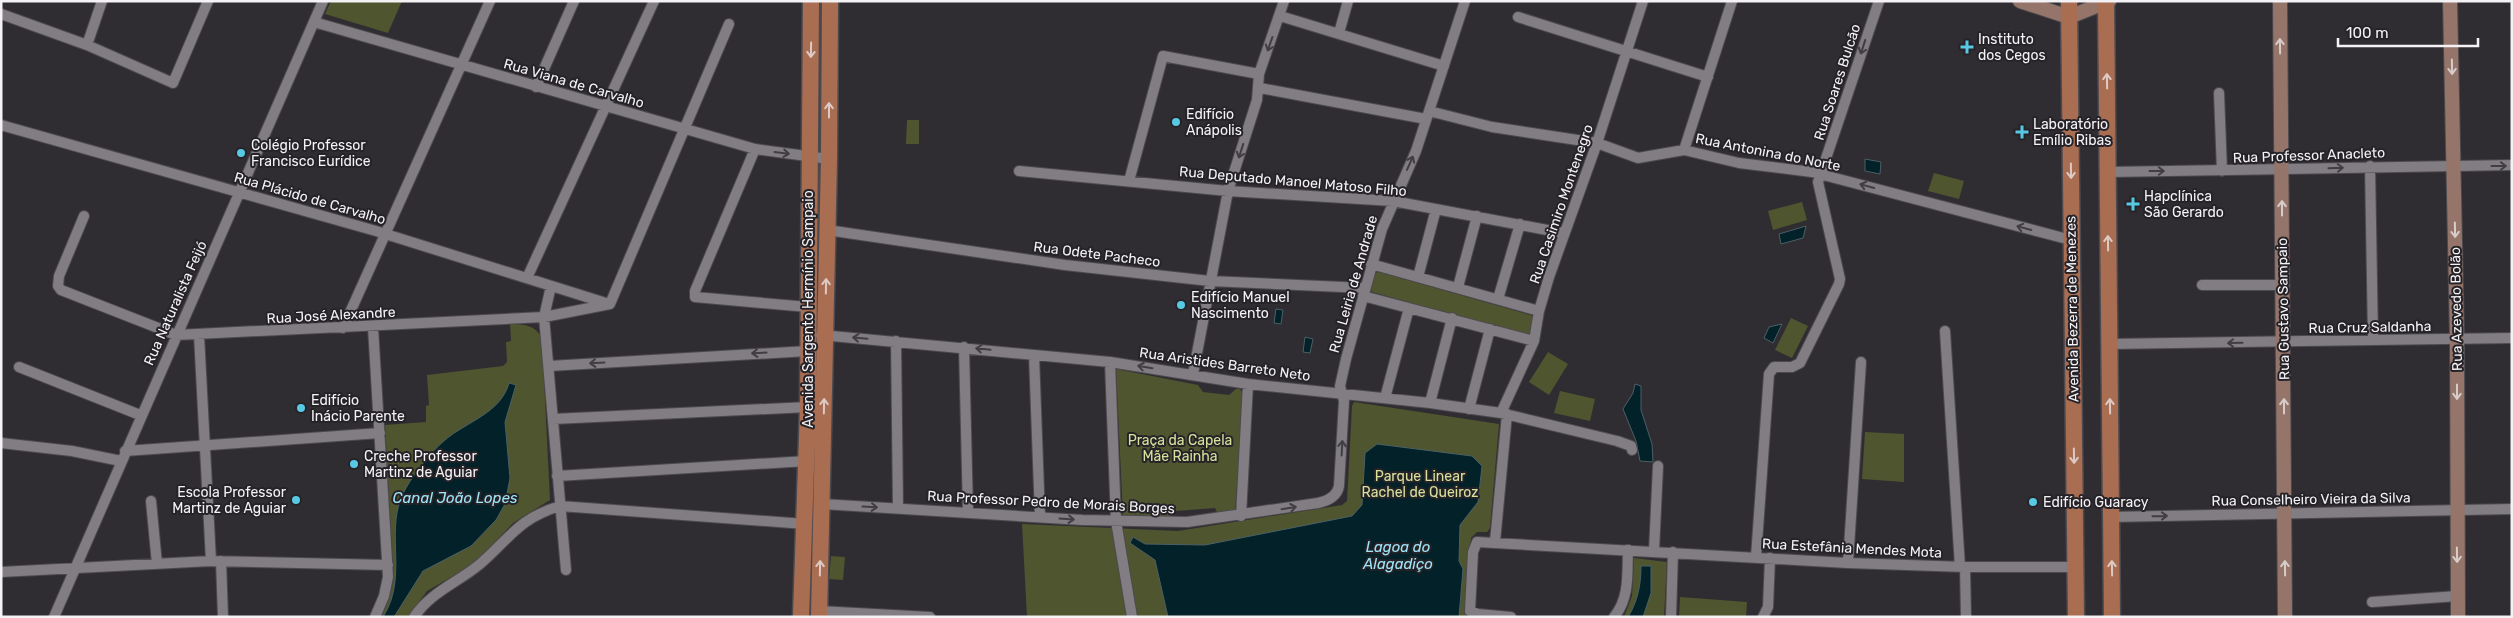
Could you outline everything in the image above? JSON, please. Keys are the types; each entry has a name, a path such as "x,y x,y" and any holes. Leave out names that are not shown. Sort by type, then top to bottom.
{"main road":[{"name":"Avenida Sargento Hermínio Sampaio","path":"801,617 808,407 811,1"},
{"name":"Avenida Sargento Hermínio Sampaio","path":"819,614 829,159 830,1"},
{"path":"2107,2 2112,617"},
{"name":"Avenida Bezerra de Menezes","path":"2069,9 2076,617"}],"street":[{"path":"87,45 102,1"},
{"path":"1,14 87,45 173,83 208,1"},
{"name":"Rua Naturalista Feijó","path":"54,617 140,415 323,1"},
{"path":"343,328 383,234 490,1"},
{"path":"536,87 574,1"},
{"path":"527,278 654,1"},
{"path":"1193,374 1228,191 1260,88 1260,74 1284,1"},
{"path":"1339,33 1348,1"},
{"name":"Rua Leiria de Andrade","path":"1334,495 1339,486 1344,401 1340,386 1346,359 1372,264 1393,201 1416,151 1465,1"},
{"name":"Rua Casimiro Montenegro","path":"1495,542 1504,414 1534,341 1539,311 1563,233 1597,142 1643,1"},
{"path":"1684,150 1732,1"},
{"name":"Rua Soares Bulcão","path":"1756,557 1768,374 1774,367 1792,367 1800,363 1839,284 1840,279 1818,182 1879,1"},
{"path":"2020,1 2069,9 2107,2"},
{"name":"Rua Gustavo Sampaio","path":"2280,1 2285,617"},
{"name":"Rua Azevedo Bolão","path":"2450,1 2457,339 2456,509 2458,617"},
{"path":"1280,16 1444,66"},
{"path":"1518,17 1708,77"},
{"name":"Rua Viana de Carvalho","path":"314,22 754,149 829,159"},
{"path":"610,304 729,24"},
{"path":"1129,181 1163,56 1260,74"},
{"name":"Rua Antonina do Norte","path":"1260,88 1492,127 1597,142 1638,158 1684,150 1739,163 1820,174 2071,240"},
{"path":"2219,93 2222,171"},
{"name":"Rua Plácido de Carvalho","path":"1,125 383,234 610,304"},
{"path":"754,149 695,291 696,299 808,307"},
{"path":"2370,166 2374,339"},
{"name":"Rua Professor Anacleto","path":"2108,172 2282,170 2370,166 2512,166"},
{"name":"Rua Deputado Manoel Matoso Filho","path":"1020,171 1228,191 1393,201 1563,233"},
{"path":"1418,278 1436,209"},
{"name":"Rua José Alexandre","path":"84,216 59,276 58,286 61,290 176,335 373,327 544,317 610,304"},
{"path":"1458,287 1477,216"},
{"path":"1498,299 1520,224"},
{"name":"Rua Odete Pacheco","path":"827,230 1065,265 1210,281 1364,292 1409,308 1534,341"},
{"path":"1372,264 1539,311"},
{"path":"2202,285 2283,284"},
{"path":"551,286 544,317 566,570"},
{"path":"1386,398 1409,308"},
{"path":"1430,403 1452,318"},
{"path":"373,327 388,565 387,584 375,617"},
{"path":"1469,409 1490,329"},
{"path":"1945,331 1966,617"},
{"name":"Rua Aristides Barreto Neto","path":"808,334 1110,362 1248,384 1430,403 1504,414 1616,441 1631,446 1632,450"},
{"path":"198,335 204,446 223,617"},
{"name":"Rua Cruz Saldanha","path":"2109,344 2512,338"},
{"path":"896,341 898,508"},
{"path":"964,347 968,512"},
{"path":"549,366 808,350"},
{"path":"1034,355 1040,517"},
{"path":"1110,362 1116,522 1132,617"},
{"path":"1848,563 1861,362"},
{"path":"19,366 140,415"},
{"path":"1241,516 1248,384"},
{"path":"553,420 808,407"},
{"path":"1,443 123,456 204,446 380,433"},
{"path":"558,476 807,460"},
{"path":"1654,551 1658,466"},
{"name":"Rua Professor Pedro de Morais Borges","path":"822,504 1116,522 1187,522 1241,516 1318,503 1334,495"},
{"path":"151,501 157,564"},
{"path":"414,617 430,598 479,564 514,530 541,513 560,506 805,524"},
{"name":"Rua Conselheiro Vieira da Silva","path":"2111,517 2512,509"},
{"name":"Rua Estefânia Mendes Mota","path":"1511,617 1474,614 1469,606 1475,544 1481,541 1848,563 2075,568"},
{"path":"1614,617 1623,606 1627,588 1628,550"},
{"path":"1672,617 1674,552"},
{"path":"1763,617 1768,607 1770,558"},
{"path":"1,572 216,561 388,565"},
{"path":"2372,602 2458,596"},
{"path":"819,614 930,617"}],"green space":[{"path":"331,1 402,1 388,33 325,14"},
{"path":"907,120 919,120 919,144 906,144"},
{"path":"1934,173 1964,181 1959,199 1928,191"},
{"path":"1802,202 1807,220 1773,230 1768,211"},
{"path":"1379,272 1533,316 1531,333 1525,335 1372,292 1370,290 1373,273"},
{"path":"1791,318 1808,326 1792,358 1775,350"},
{"path":"510,324 529,326 536,330 542,338 550,500 513,523 474,564 427,591 408,617 378,617 391,584 393,570 385,425 426,422 426,406 429,405 427,375 503,366 507,362 506,342 511,341"},
{"path":"1548,352 1568,364 1549,395 1529,382"},
{"name":"Praça da Capela Mãe Rainha","path":"1116,369 1198,385 1203,392 1229,395 1236,389 1240,389 1244,395 1235,512 1218,514 1215,508 1176,511 1170,518 1123,516"},
{"path":"1560,391 1595,399 1590,421 1554,413"},
{"name":"Parque Linear Rachel de Queiroz","path":"1354,402 1499,424 1490,528 1487,532 1477,532 1471,538 1465,612 1468,617 1027,617 1022,524 1178,531 1342,505 1347,501 1352,406"},
{"path":"1865,432 1904,434 1904,482 1862,479"},
{"path":"831,556 845,557 843,580 829,579"},
{"path":"1634,558 1667,562 1664,617 1624,617 1632,596"},
{"path":"1680,597 1747,602 1746,617 1679,617"}],"water":[{"path":"1865,159 1881,162 1880,174 1865,171"},
{"path":"1806,226 1803,238 1781,244 1779,234"},
{"path":"1276,309 1283,310 1281,324 1274,323"},
{"path":"1782,324 1773,343 1764,338 1769,327"},
{"path":"1305,337 1313,339 1310,353 1303,352"},
{"name":"Canal João Lopes","path":"509,383 516,385 505,422 510,478 505,504 496,520 471,546 423,571 394,617 383,617 391,601 395,585 396,519 399,503 406,488 419,469 445,440 482,416 499,402"},
{"path":"1635,384 1641,386 1641,410 1652,444 1653,462 1640,461 1636,441 1623,409 1633,393"},
{"name":"Lagoa do Alagadiço","path":"1377,444 1472,456 1482,466 1478,502 1460,525 1459,561 1463,569 1459,617 1168,617 1155,560 1130,543 1133,537 1145,544 1205,545 1352,516 1362,505 1365,453"},
{"path":"1641,566 1651,566 1651,593 1643,617 1628,617 1638,592"}],"place":[{"name":"Instituto dos Cegos","path":"1967,47"},
{"name":"Edifício Anápolis","path":"1176,122"},
{"name":"Laboratório Emílio Ribas","path":"2022,132"},
{"name":"Colégio Professor Francisco Eurídice","path":"241,153"},
{"name":"Hapclínica São Gerardo","path":"2133,204"},
{"name":"Edifício Manuel Nascimento","path":"1181,305"},
{"name":"Edifício Inácio Parente","path":"301,408"},
{"name":"Creche Professor Martinz de Aguiar","path":"354,464"},
{"name":"Escola Professor Martinz de Aguiar","path":"296,500"},
{"name":"Edifício Guaracy","path":"2033,502"}]}
